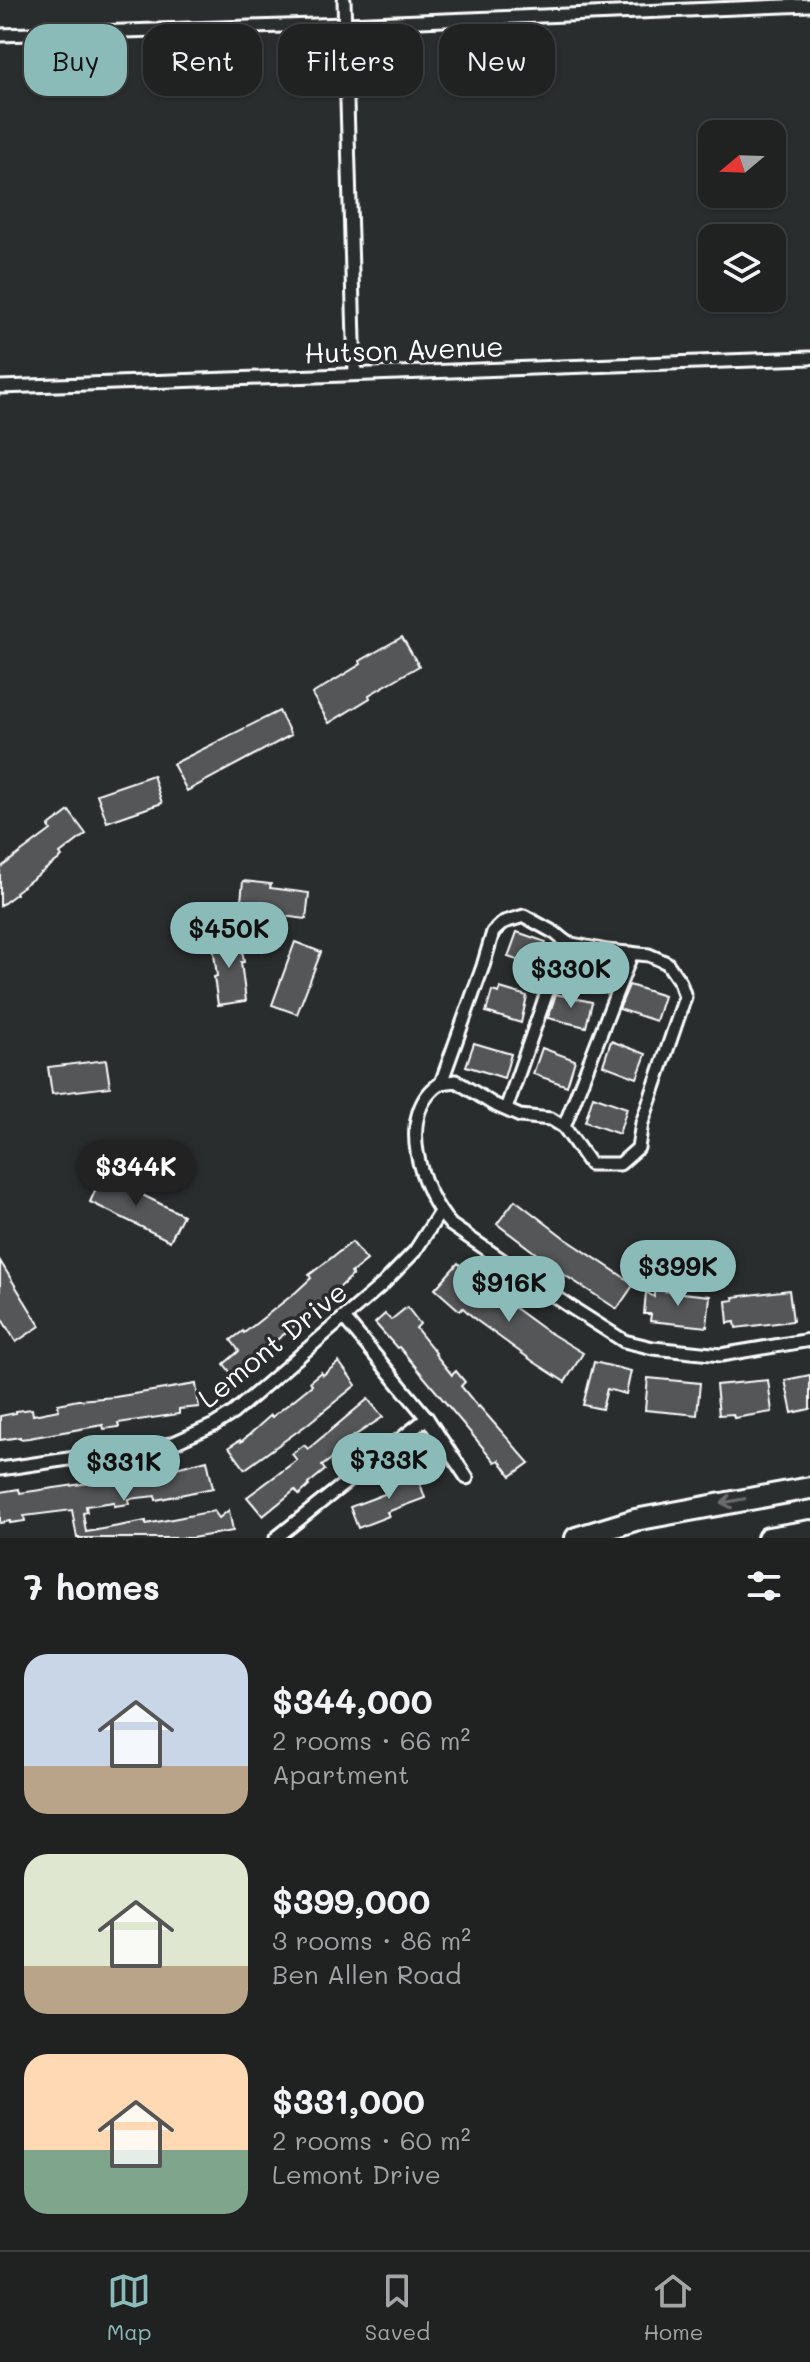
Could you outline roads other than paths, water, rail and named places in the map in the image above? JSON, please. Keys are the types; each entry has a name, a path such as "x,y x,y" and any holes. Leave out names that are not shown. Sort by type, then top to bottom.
{"highway":[{"path":"576,1538 635,1520 810,1488"},
{"path":"768,1538 810,1531"}],"street":[{"path":"344,0 345,24 810,5"},
{"path":"0,35 278,26"},
{"path":"347,96 355,374"},
{"name":"Hutson Avenue","path":"0,387 810,358"},
{"path":"441,1083 456,1081 520,1116 551,1119 564,1127 590,1164 620,1164 638,1148 642,1123 685,997 680,982 667,963 649,955 607,951 565,941 524,916 504,922 493,932 441,1083 424,1100 414,1127 419,1164 440,1212 451,1225 624,1341 653,1348 721,1355 810,1340"},
{"path":"506,1109 565,941"},
{"path":"564,1127 632,953"},
{"name":"Lemont Drive","path":"0,1469 171,1444 214,1425 233,1413 383,1284 415,1251 440,1212"},
{"path":"344,1318 427,1418 467,1478"},
{"path":"276,1538 427,1418"}]}
